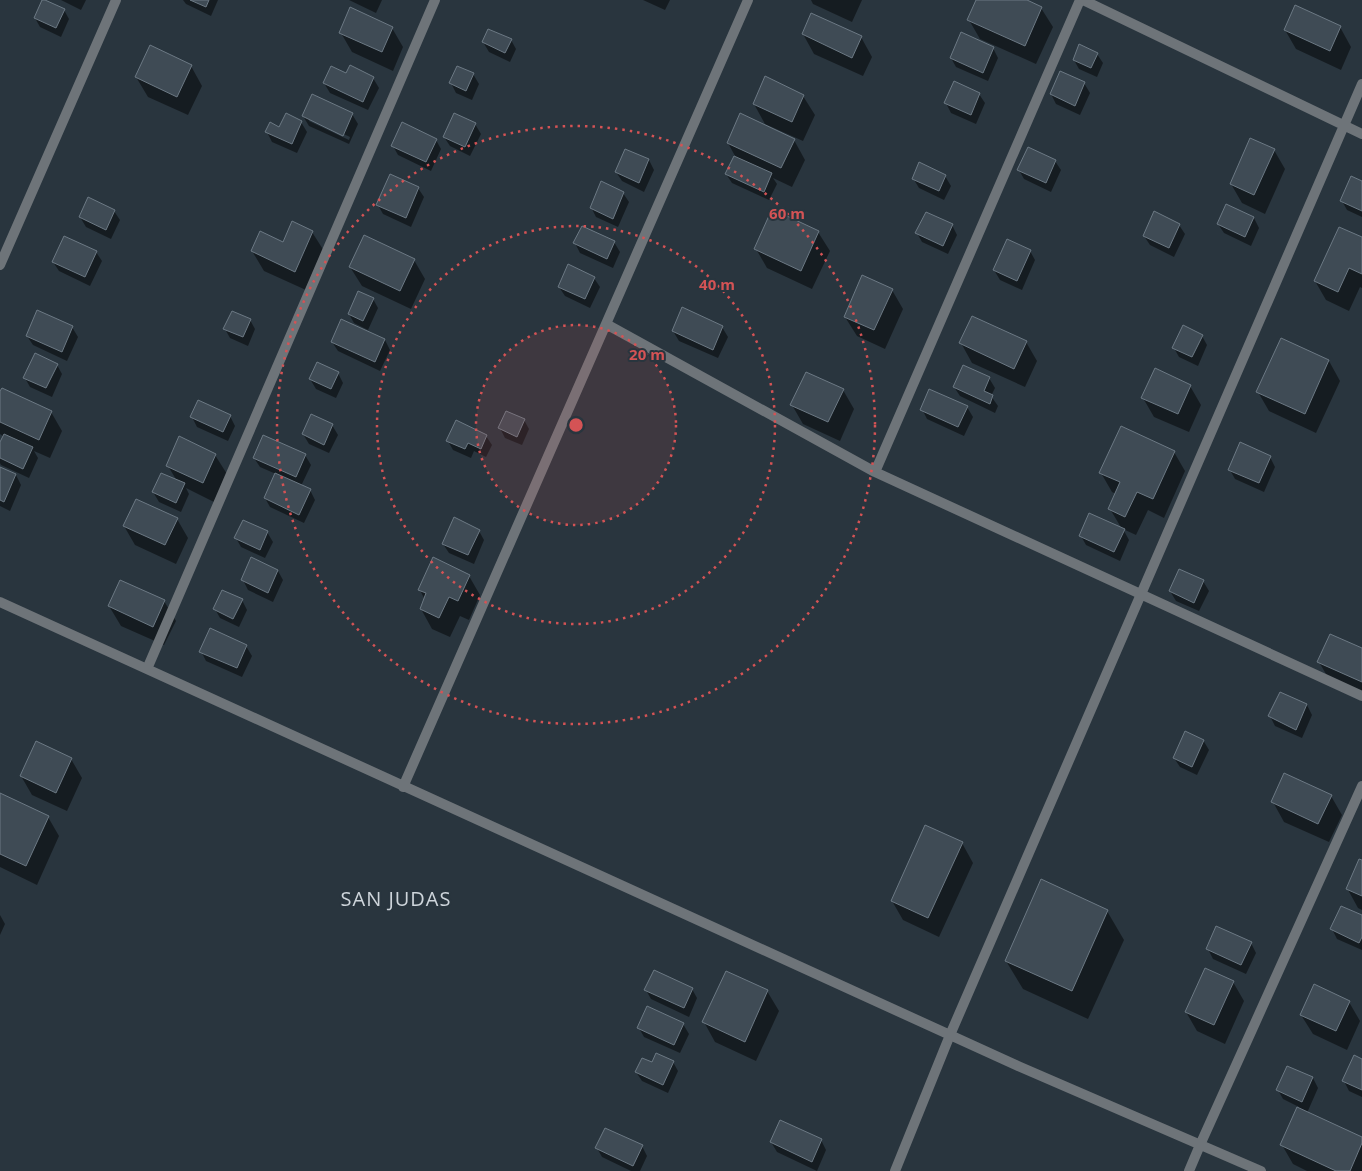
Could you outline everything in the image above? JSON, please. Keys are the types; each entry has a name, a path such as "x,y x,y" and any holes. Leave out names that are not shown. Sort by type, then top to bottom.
{"street":[{"path":"0,265 116,0"},
{"path":"147,670 435,0"},
{"path":"403,786 748,0"},
{"path":"875,472 1082,0 1362,134"},
{"path":"895,1171 950,1035 1362,84"},
{"path":"606,324 875,472 1362,696"},
{"path":"0,602 950,1035 1261,1171"},
{"path":"1189,1171 1362,786"}],"building":[{"path":"42,0 65,9 56,28 34,18"},
{"path":"190,0 209,0 206,7"},
{"path":"976,0 1027,0 1042,7 1025,46 967,20"},
{"path":"1295,5 1341,26 1330,51 1284,30"},
{"path":"350,7 393,27 382,52 339,33"},
{"path":"811,13 862,36 852,58 802,34"},
{"path":"488,29 512,39 505,53 482,42"},
{"path":"961,32 994,47 983,73 950,58"},
{"path":"1079,44 1098,53 1091,68 1073,60"},
{"path":"150,45 192,65 177,97 135,77"},
{"path":"350,65 374,77 363,102 323,83 331,66 346,73"},
{"path":"457,66 474,73 466,91 449,83"},
{"path":"1060,71 1085,82 1075,106 1050,94"},
{"path":"765,76 804,95 792,122 753,104"},
{"path":"954,81 980,93 971,115 944,103"},
{"path":"312,94 353,113 343,136 302,116"},
{"path":"286,113 302,121 292,144 265,132 270,122 279,127"},
{"path":"454,113 476,123 465,147 443,137"},
{"path":"740,113 795,139 781,168 727,143"},
{"path":"402,122 437,139 426,162 391,146"},
{"path":"1250,138 1275,149 1254,195 1230,184"},
{"path":"1028,147 1056,160 1046,183 1017,170"},
{"path":"625,149 649,159 639,183 615,172"},
{"path":"734,156 772,173 764,192 725,174"},
{"path":"919,162 946,175 939,191 912,179"},
{"path":"390,174 419,187 406,218 376,205"},
{"path":"1351,176 1362,181 1362,211 1340,201"},
{"path":"601,181 624,192 613,219 590,208"},
{"path":"88,197 115,210 106,230 79,217"},
{"path":"1226,204 1254,217 1245,237 1217,224"},
{"path":"772,209 819,231 801,271 754,249"},
{"path":"1154,211 1180,224 1169,248 1143,236"},
{"path":"926,212 953,224 943,246 915,233"},
{"path":"292,221 313,231 295,272 251,251 260,231 283,242"},
{"path":"582,226 615,241 607,259 573,243"},
{"path":"1339,227 1362,237 1362,274 1349,268 1338,292 1314,281"},
{"path":"364,235 415,259 400,291 349,267"},
{"path":"64,236 97,251 85,277 52,262"},
{"path":"1007,239 1031,250 1017,281 993,270"},
{"path":"568,264 595,277 585,299 558,287"},
{"path":"862,275 893,289 874,330 844,317"},
{"path":"358,291 374,298 363,321 348,314"},
{"path":"682,307 723,326 713,350 672,331"},
{"path":"37,310 73,326 62,352 26,336"},
{"path":"232,311 251,319 243,337 223,329"},
{"path":"972,316 1027,341 1014,369 959,343"},
{"path":"341,319 385,339 375,362 331,342"},
{"path":"1183,325 1203,335 1192,357 1172,348"},
{"path":"1281,338 1329,360 1305,414 1256,392"},
{"path":"35,353 58,364 46,388 23,378"},
{"path":"317,362 339,372 331,389 309,379"},
{"path":"963,365 990,377 984,391 993,395 990,404 953,387"},
{"path":"1155,368 1191,385 1178,414 1141,398"},
{"path":"806,372 844,389 828,422 790,405"},
{"path":"2,388 52,411 39,440 0,422 0,391"},
{"path":"929,389 968,406 958,427 920,410"},
{"path":"198,400 231,415 223,432 190,417"},
{"path":"506,411 525,419 517,437 498,428"},
{"path":"311,414 333,424 324,445 302,434"},
{"path":"456,420 487,435 481,449 468,443 465,449 446,441"},
{"path":"1121,426 1175,451 1153,499 1137,492 1125,517 1108,509 1120,482 1099,473"},
{"path":"4,434 33,447 23,469 0,458 0,442"},
{"path":"263,435 306,454 296,477 253,458"},
{"path":"179,436 216,454 203,483 166,466"},
{"path":"1240,442 1271,456 1259,483 1228,470"},
{"path":"0,467 16,474 4,502 0,500"},
{"path":"161,473 185,483 176,503 152,492"},
{"path":"275,473 311,489 299,515 264,498"},
{"path":"136,499 178,518 165,545 123,526"},
{"path":"1089,513 1125,529 1114,552 1079,536"},
{"path":"454,517 480,530 468,555 442,544"},
{"path":"243,520 268,531 260,550 234,538"},
{"path":"251,557 278,570 268,593 241,580"},
{"path":"433,557 470,575 458,601 449,597 439,618 420,609 426,593 418,590"},
{"path":"1179,569 1204,580 1194,603 1169,591"},
{"path":"120,580 165,600 153,627 108,606"},
{"path":"222,590 243,599 233,619 213,609"},
{"path":"210,628 247,645 237,668 199,652"},
{"path":"1330,634 1362,648 1362,682 1317,662"},
{"path":"1280,692 1307,704 1296,730 1268,716"},
{"path":"1185,731 1204,740 1192,767 1173,758"},
{"path":"36,741 72,758 56,793 20,776"},
{"path":"1284,773 1332,795 1318,824 1271,802"},
{"path":"0,793 49,816 26,866 0,854"},
{"path":"925,825 963,842 928,918 891,901"},
{"path":"1359,859 1362,860 1362,896 1346,889"},
{"path":"1041,879 1108,910 1072,991 1005,961"},
{"path":"1341,906 1362,915 1362,937 1359,943 1330,929"},
{"path":"1216,926 1252,942 1241,965 1206,949"},
{"path":"1205,968 1234,981 1214,1025 1185,1012"},
{"path":"654,970 693,988 684,1008 644,990"},
{"path":"726,971 768,990 745,1042 702,1022"},
{"path":"1314,984 1350,1001 1336,1031 1300,1015"},
{"path":"647,1006 684,1023 674,1045 637,1028"},
{"path":"656,1053 674,1061 663,1085 635,1072 642,1058 652,1062"},
{"path":"1354,1055 1362,1059 1362,1090 1342,1081"},
{"path":"1287,1066 1313,1077 1302,1102 1276,1090"},
{"path":"1297,1107 1362,1137 1362,1143 1350,1171 1336,1171 1280,1145"},
{"path":"780,1120 822,1139 812,1162 770,1142"},
{"path":"605,1128 643,1145 633,1166 595,1148"}],"district":[{"name":"SAN JUDAS","path":"396,899"}]}
